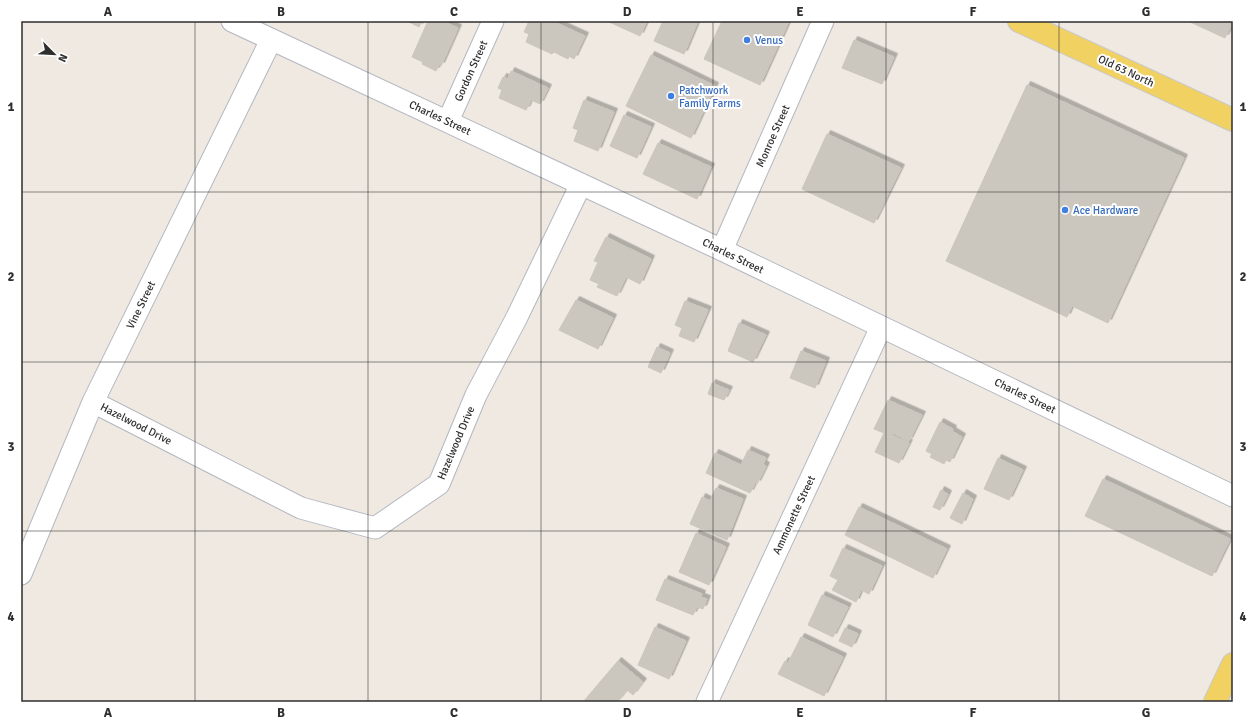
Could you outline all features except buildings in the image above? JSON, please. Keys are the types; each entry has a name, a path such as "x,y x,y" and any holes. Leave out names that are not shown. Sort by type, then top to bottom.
{"main road":[{"name":"Old 63 North","path":"1019,21 1233,120"},
{"path":"1215,702 1233,664"}],"street":[{"name":"Charles Street","path":"232,21 722,250 1233,496"},
{"name":"Gordon Street","path":"448,121 493,21"},
{"name":"Monroe Street","path":"722,250 823,21"},
{"name":"Vine Street","path":"21,574 93,402 271,40"},
{"name":"Hazelwood Drive","path":"93,402 301,508 375,528 439,484 476,395 517,317 581,184"},
{"name":"Ammonette Street","path":"707,702 881,327"}],"place":[{"name":"Venus","path":"747,40"},
{"name":"Patchwork Family Farms","path":"671,96"},
{"name":"Ace Hardware","path":"1065,210"}]}
